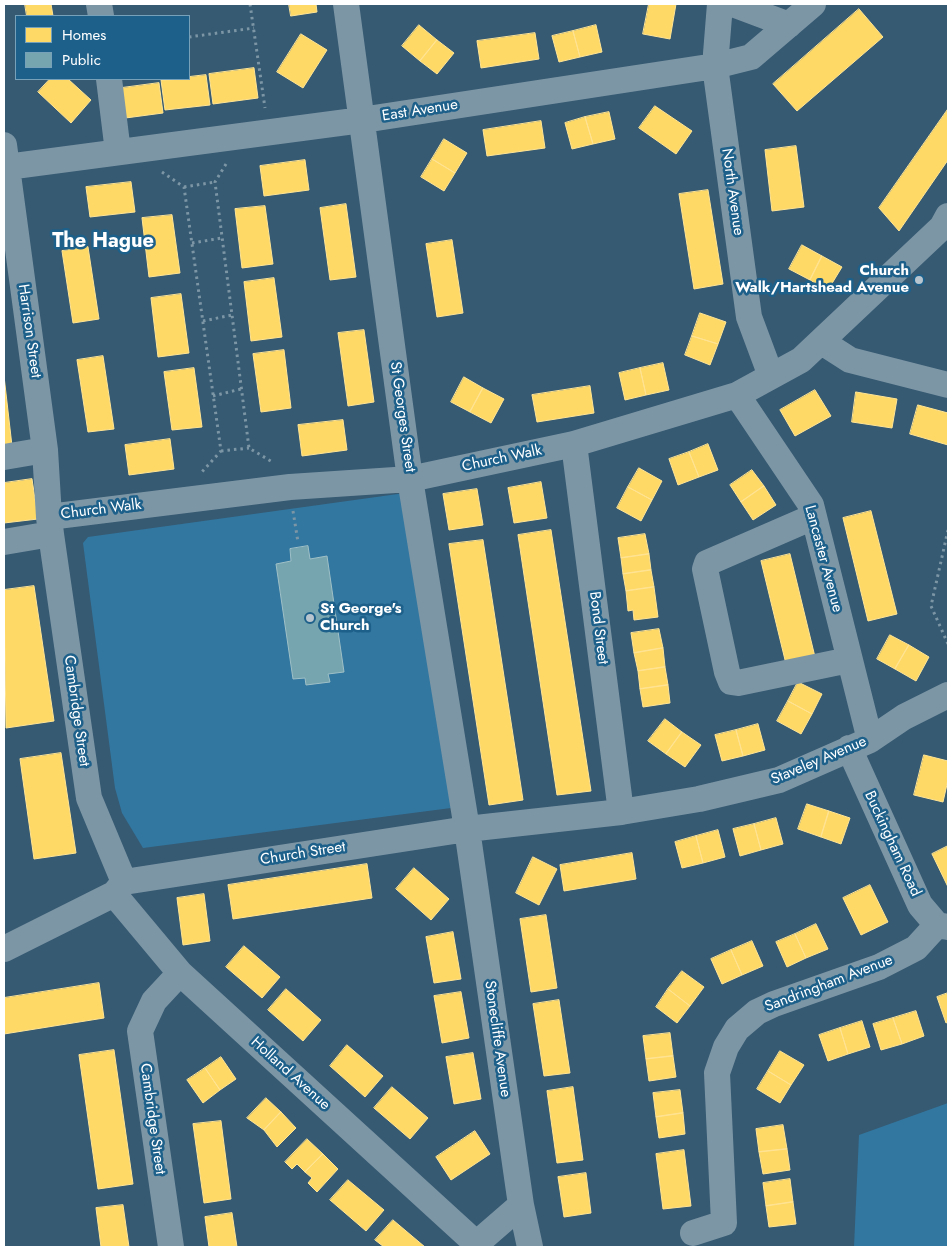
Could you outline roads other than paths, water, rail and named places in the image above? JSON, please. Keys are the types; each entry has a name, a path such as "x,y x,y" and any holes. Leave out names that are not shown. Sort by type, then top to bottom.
{"street":[{"name":"St Georges Street","path":"346,4 410,479 467,830"},
{"name":"North Avenue","path":"720,4 715,66 749,317 771,376"},
{"path":"733,4 789,26"},
{"name":"East Avenue","path":"5,156 118,152 242,137 715,66 751,57 813,4"},
{"path":"109,80 118,152"},
{"name":"Harrison Street","path":"5,156 15,312 45,450 50,526"},
{"name":"Church Walk","path":"4,542 50,526 198,498 290,487 410,479 574,444 737,395 801,360 942,227 948,216"},
{"path":"822,342 850,360 948,385"},
{"name":"Lancaster Avenue","path":"737,395 810,506 850,660 859,744"},
{"name":"Bond Street","path":"574,444 621,812"},
{"path":"4,457 45,450"},
{"path":"814,518 707,563 705,569 727,672 731,682 738,683 850,660"},
{"name":"Cambridge Street","path":"50,526 89,798 119,888"},
{"name":"Staveley Avenue","path":"621,812 699,799 779,780 859,744 904,717 948,695"},
{"name":"Buckingham Road","path":"859,744 920,905 943,926"},
{"name":"Church Street","path":"4,949 119,888 467,830 621,812"},
{"name":"Stonecliffe Avenue","path":"467,830 521,1205 530,1247"},
{"name":"Holland Avenue","path":"119,888 180,973 478,1245 521,1205"},
{"name":"Sandringham Avenue","path":"693,1233 724,1223 716,1072 726,1047 737,1029 757,1012 774,1004 879,967 916,948 943,926"},
{"name":"Cambridge Street","path":"171,1247 140,1031 154,1001 180,973"}],"place":[{"name":"Church Walk/Hartshead Avenue","path":"919,280"},
{"name":"St George's Church","path":"310,618"}],"district":[{"name":"The Hague","path":"103,242"}]}
